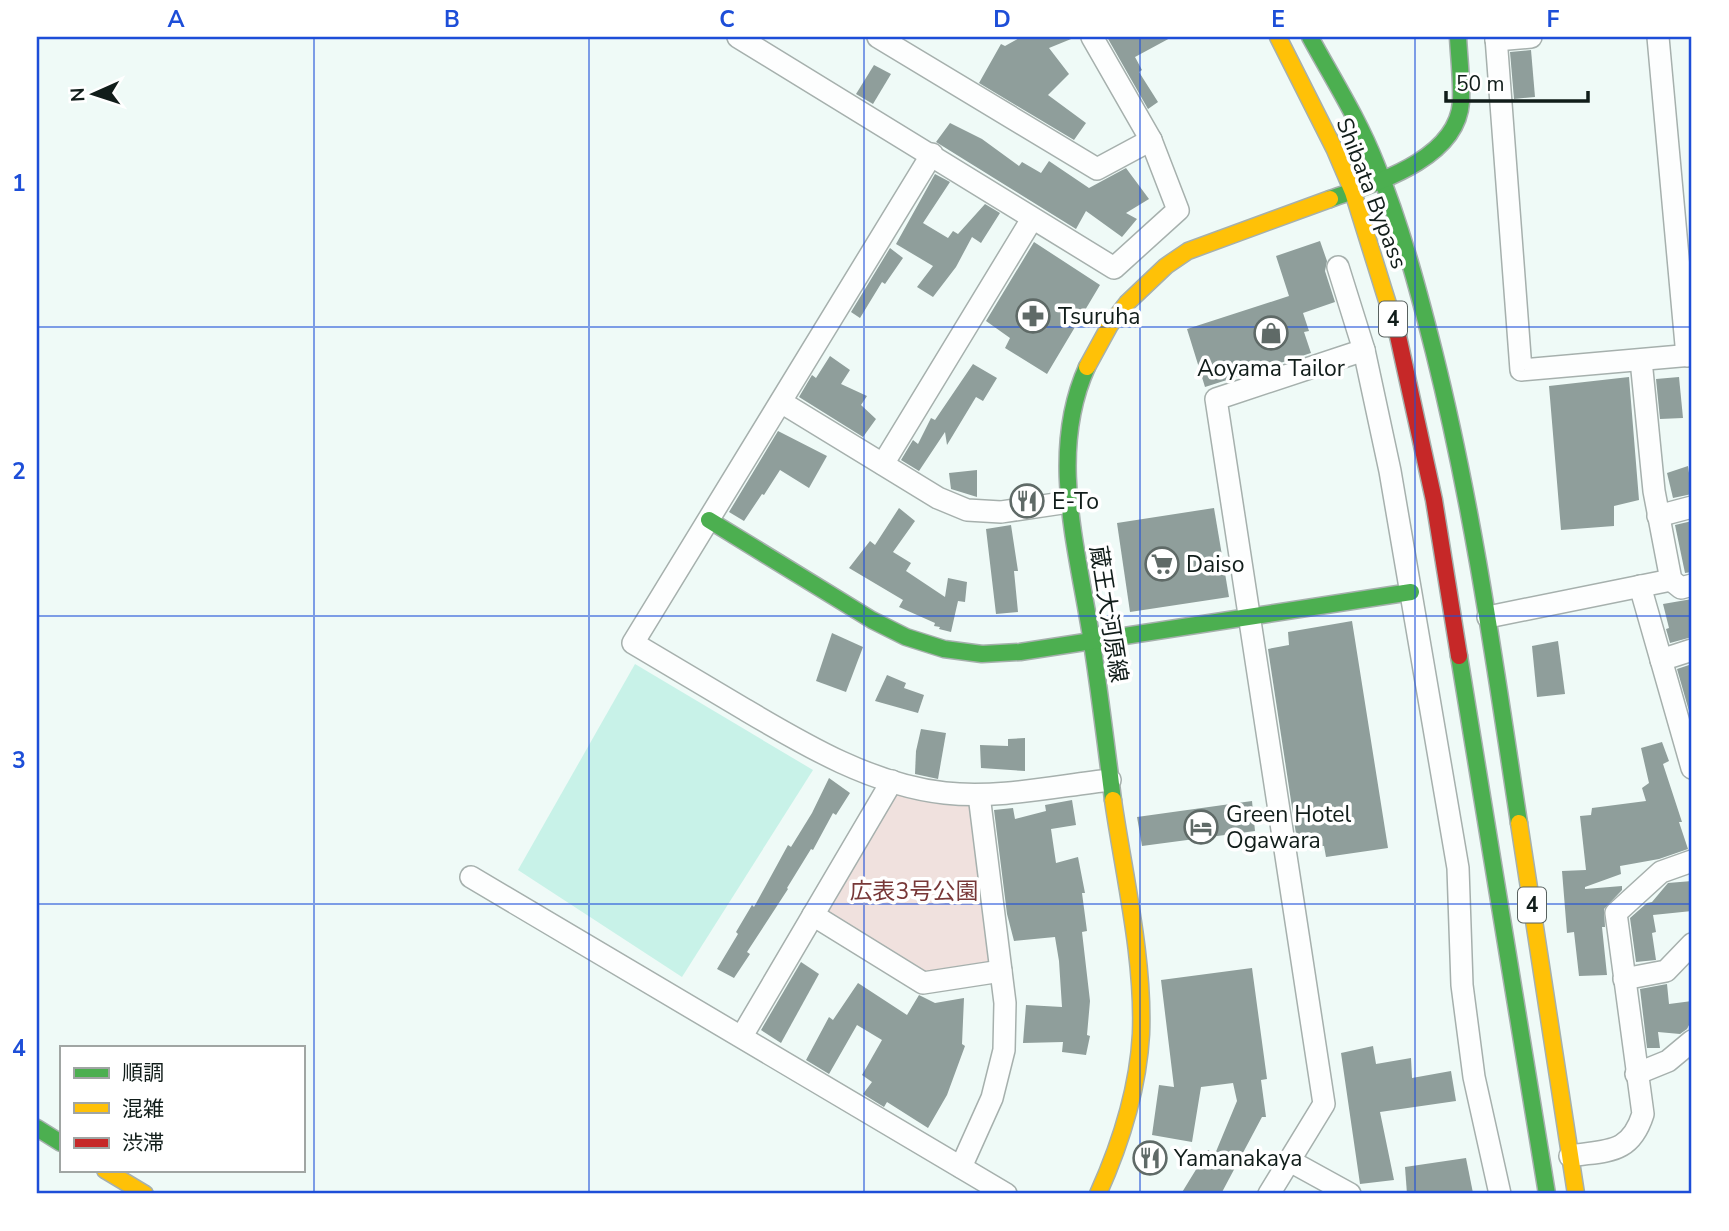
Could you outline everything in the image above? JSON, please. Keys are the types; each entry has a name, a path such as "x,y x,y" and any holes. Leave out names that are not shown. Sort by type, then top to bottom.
{"main road":[{"name":"Shibata Bypass","path":"1278,37 1303,83 1353,192 1403,352 1434,500 1547,1194"},
{"name":"Shibata Bypass","path":"1310,37 1362,132 1383,180 1435,349 1468,498 1488,617"},
{"name":"蔵王大河原線","path":"1098,1194 1125,1128 1135,1082 1141,1033 1138,975 1092,640 1069,502 1066,453 1074,405 1087,367 1106,330 1132,297 1164,266 1188,251 1383,180 1424,159 1443,142 1454,124 1461,104 1458,37"},
{"path":"709,520 872,620 906,637 944,649 982,653 1020,652 1411,592"},
{"name":"4","path":"1488,617 1576,1194"},
{"path":"37,1128 60,1142"},
{"path":"108,1172 145,1194"}],"street":[{"path":"878,37 1097,169 1152,140"},
{"path":"748,39 1114,268 1178,210 1152,140 1092,37"},
{"path":"1531,37 1496,38 1521,370 1690,355 1682,188 1658,37"},
{"path":"932,154 633,643 805,745 891,781 943,793 979,795 1110,780"},
{"path":"883,464 1032,219"},
{"path":"1338,267 1364,350 1390,471 1458,868 1462,985 1474,1077 1500,1194"},
{"path":"1269,1194 1324,1104 1216,399 1364,350"},
{"path":"1641,360 1654,491 1671,580 1681,588 1692,585"},
{"path":"781,402 938,498 967,510 1001,512 1069,502"},
{"path":"1658,516 1692,507"},
{"path":"1488,617 1671,580"},
{"path":"1640,586 1661,660 1685,717 1692,768"},
{"path":"1661,660 1692,650"},
{"path":"742,1036 891,781"},
{"path":"961,1167 992,1098 1004,1050 1005,1003 979,795"},
{"path":"1570,1156 1619,1147 1637,1133 1643,1114 1616,913 1661,872 1692,861"},
{"path":"471,877 1006,1194"},
{"path":"813,915 923,983 1001,971"},
{"path":"1624,979 1666,971 1692,944"},
{"path":"1636,1074 1668,1061 1692,1041"},
{"path":"1290,1161 1350,1194"}],"green space":[{"name":"広表3号公園","path":"899,791 960,800 969,805 992,957 988,966 926,975 829,920 826,911 891,796"}],"shaded area":[{"path":"635,664 813,770 682,977 518,870"}],"building":[{"path":"1021,37 1076,37 1049,48 1069,74 1048,95 1086,123 1074,140 979,83 1001,44 1005,46"},
{"path":"1107,37 1172,37 1135,57 1142,70 1139,72 1158,102 1148,109"},
{"path":"1531,50 1535,97 1514,99 1510,52"},
{"path":"874,65 891,74 873,104 856,94"},
{"path":"950,123 982,139 1019,166 1022,162 1041,173 1049,161 1089,188 1126,168 1149,199 1126,213 1137,219 1122,237 1086,211 1076,229 936,142"},
{"path":"935,174 950,182 923,223 948,238 953,231 958,234 985,204 1000,213 981,243 972,237 956,267 933,297 917,287 933,266 896,244"},
{"path":"1320,241 1327,261 1325,271 1335,302 1303,313 1309,331 1304,332 1311,353 1205,387 1187,329 1289,296 1276,256"},
{"path":"1034,242 1100,285 1047,374 1005,348 1010,338 986,321"},
{"path":"890,248 903,258 885,284 882,282 860,318 851,312"},
{"path":"830,356 850,370 841,384 867,396 861,405 876,419 863,437 799,397 812,375 816,378"},
{"path":"973,364 997,378 983,401 976,397 947,445 945,432 919,471 901,460 913,440 918,444 931,418 935,420"},
{"path":"1629,377 1639,500 1614,506 1614,526 1561,530 1549,386"},
{"path":"1679,377 1683,418 1660,419 1656,379"},
{"path":"778,431 827,456 809,488 780,470 744,521 729,512"},
{"path":"1688,466 1692,494 1673,498 1667,473"},
{"path":"977,470 977,497 951,489 949,473"},
{"path":"899,508 915,521 893,552 911,563 906,571 945,597 948,578 967,582 965,602 958,601 951,632 939,629 940,627 934,626 935,623 899,607 903,600 849,568 870,541 875,545"},
{"path":"1214,508 1229,597 1130,612 1117,523"},
{"path":"1692,521 1692,572 1685,573 1675,525"},
{"path":"1011,525 1018,571 1014,571 1018,612 996,614 986,529"},
{"path":"1692,599 1692,637 1670,643 1663,604"},
{"path":"1352,621 1388,848 1326,857 1324,846 1298,847 1268,649 1289,645 1288,632"},
{"path":"832,633 863,647 846,692 816,681"},
{"path":"1558,641 1565,694 1537,697 1532,646"},
{"path":"1692,664 1692,710 1689,711 1677,669"},
{"path":"887,675 906,683 904,688 924,695 918,713 875,701"},
{"path":"921,729 946,733 938,779 915,774"},
{"path":"1025,738 1025,771 981,768 980,745 1008,746 1008,739"},
{"path":"1662,742 1669,761 1663,764 1688,849 1659,859 1620,866 1621,874 1585,887 1622,886 1622,890 1604,909 1605,927 1602,927 1607,975 1579,976 1574,932 1567,933 1562,871 1586,870 1580,816 1591,815 1592,808 1646,801 1642,788 1649,783 1641,748"},
{"path":"829,778 850,793 836,815 833,813 813,850 811,849 747,952 750,954 734,978 717,969 788,845 791,847 812,813"},
{"path":"1072,800 1076,825 1051,829 1056,863 1078,857 1085,893 1082,893 1087,931 1082,932 1090,1001 1087,1035 1090,1036 1086,1055 1062,1052 1063,1042 1023,1043 1026,1005 1062,1007 1059,961 1055,937 1014,941 1007,914 994,810 1013,808 1015,819 1046,811 1045,805"},
{"path":"1252,801 1255,831 1142,846 1137,817"},
{"path":"1692,881 1692,911 1653,915 1656,932 1652,933 1656,960 1636,962 1630,918 1647,903 1652,902 1668,883"},
{"path":"801,962 819,974 781,1043 761,1030"},
{"path":"1252,968 1267,1079 1261,1080 1266,1117 1262,1117 1221,1194 1181,1194 1208,1150 1215,1154 1237,1101 1233,1083 1201,1087 1192,1142 1152,1135 1159,1085 1174,1087 1161,980"},
{"path":"858,983 907,1015 919,995 935,1003 964,998 962,1044 965,1046 947,1095 928,1128 887,1102 884,1107 863,1094 872,1082 862,1075 882,1040 857,1025 829,1074 806,1060 829,1017 833,1020"},
{"path":"1667,984 1669,1004 1692,1001 1692,1019 1687,1029 1680,1034 1658,1032 1660,1048 1647,1048 1640,989"},
{"path":"1373,1046 1376,1064 1411,1058 1412,1078 1451,1071 1456,1101 1380,1112 1394,1180 1360,1184 1341,1053"},
{"path":"1466,1158 1473,1193 1407,1194 1405,1167"}],"traffic: fast":[{"path":"1310,37 1369,148 1393,210 1422,305 1448,410 1472,527 1519,823"},
{"path":"1330,199 1390,177 1430,154 1445,139 1456,122 1461,102 1458,37"},
{"path":"1087,367 1069,431 1069,498 1113,800"},
{"path":"709,520 872,620 906,637 944,649 982,654 1020,652 1411,592"},
{"path":"1459,656 1547,1194"},
{"path":"37,1128 60,1142"}],"traffic: slow":[{"path":"1278,37 1353,192 1398,336"},
{"path":"1087,367 1110,325 1127,303 1166,266 1188,251 1330,199"},
{"path":"1098,1194 1127,1116 1141,1034 1136,947 1113,800"},
{"path":"1519,823 1576,1194"},
{"path":"108,1172 145,1194"}],"traffic: jam":[{"path":"1398,336 1434,500 1459,656"}],"place":[{"name":"Tsuruha","path":"1033,316"},
{"name":"Aoyama Tailor","path":"1271,333"},
{"name":"E-To","path":"1027,501"},
{"name":"Daiso","path":"1162,564"},
{"name":"Green Hotel Ogawara","path":"1201,827"},
{"name":"Yamanakaya","path":"1150,1158"}]}
